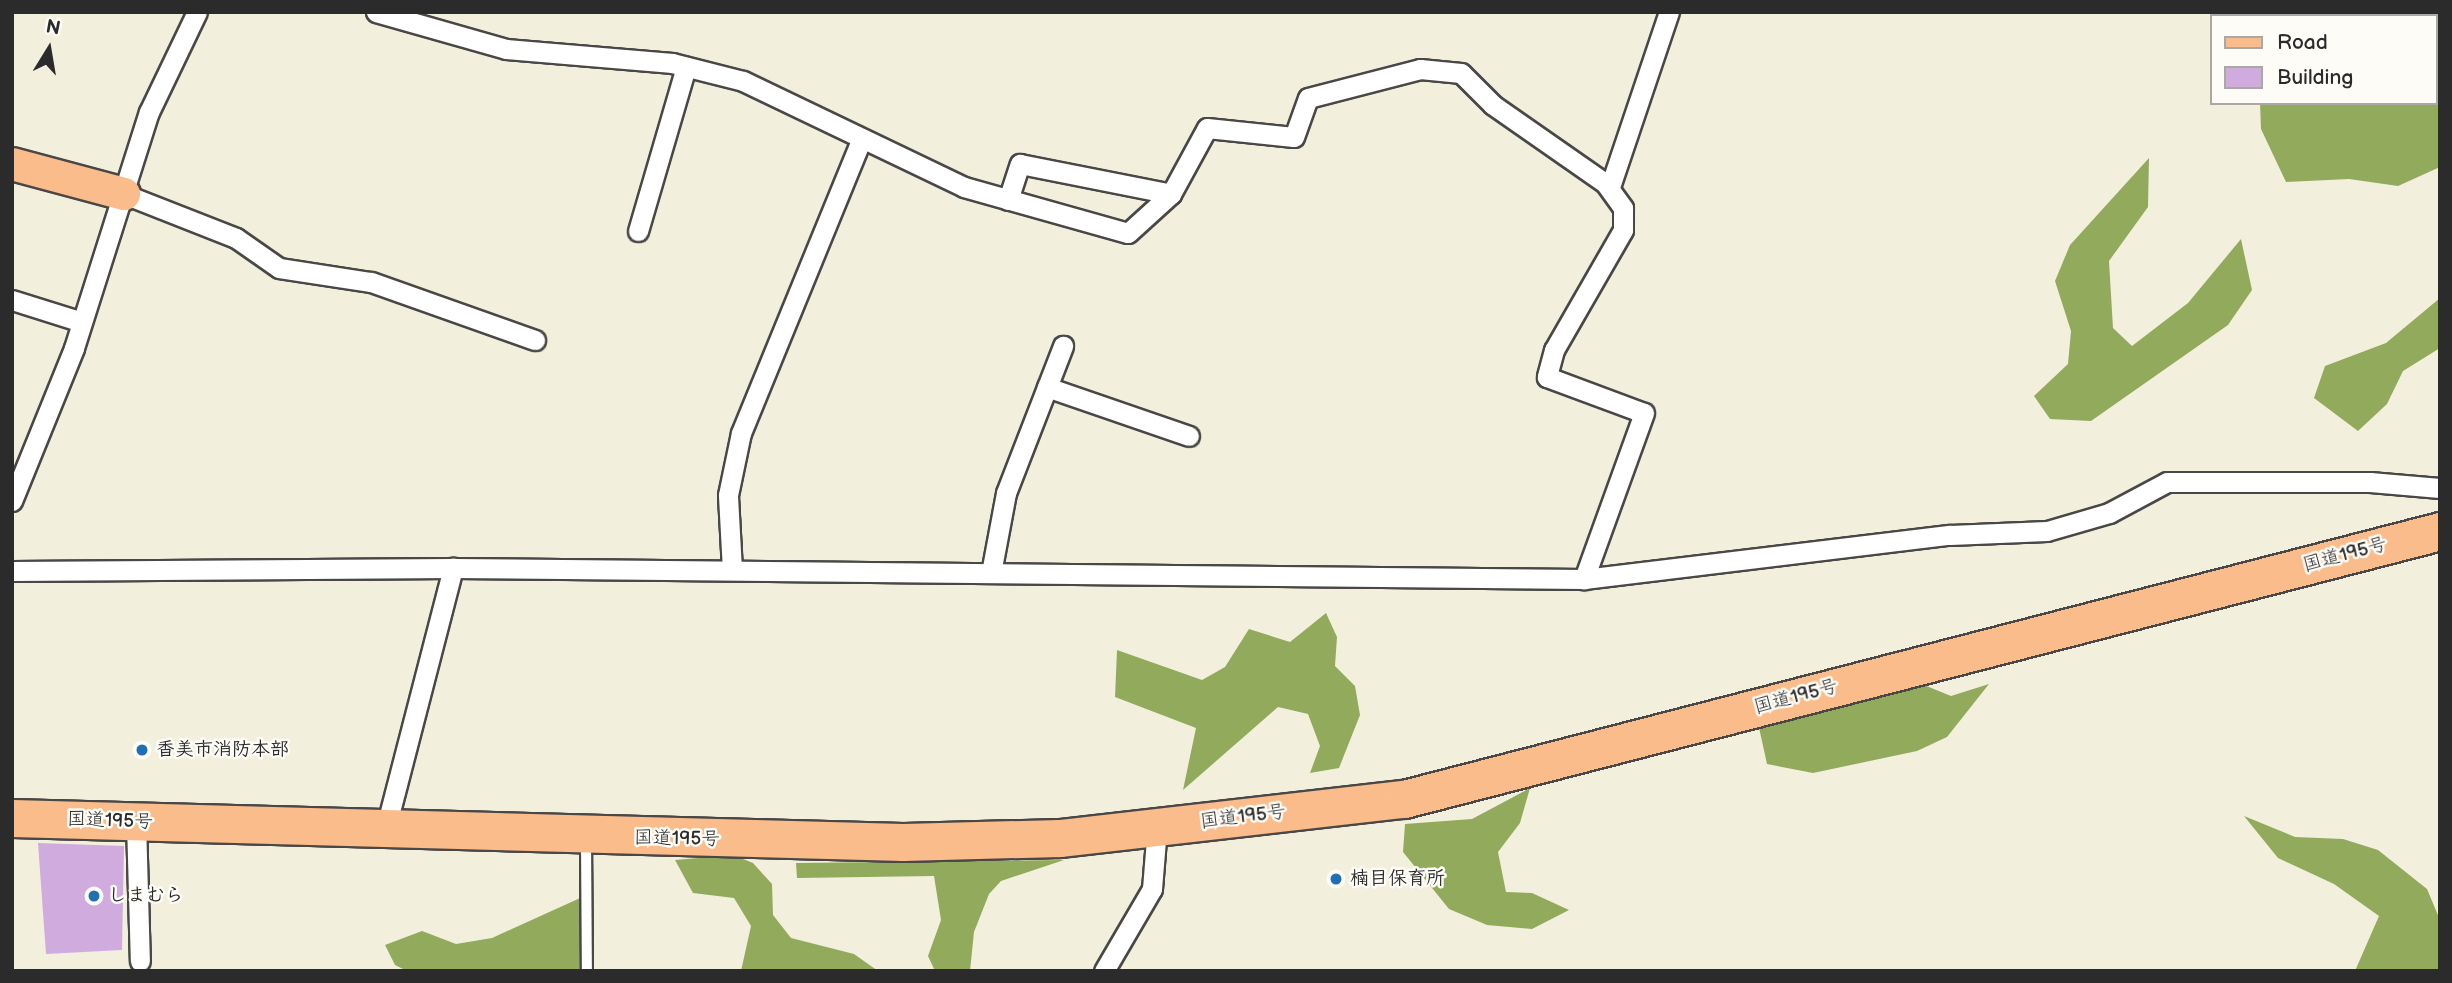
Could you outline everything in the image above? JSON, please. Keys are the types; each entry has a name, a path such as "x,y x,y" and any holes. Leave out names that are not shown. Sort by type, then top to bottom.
{"highway":[{"name":"国道195号","path":"12,818 586,837 916,842 1060,838 1404,799 2440,531"}],"main road":[{"path":"12,164 124,194"}],"street":[{"path":"12,501 82,322 149,112 197,12"},
{"path":"376,12 506,49 685,66 743,81 861,140 1008,200 1128,233 1171,194 1207,128 1294,137 1308,98 1420,69 1461,73 1493,105 1620,195 1623,230 1554,351 1547,377 1644,413 1584,579"},
{"path":"1610,187 1669,12"},
{"path":"638,231 685,66"},
{"path":"732,570 728,495 741,433 861,140"},
{"path":"1008,200 1020,164 1171,194"},
{"path":"124,194 236,238 279,268 371,282 535,340"},
{"path":"12,300 82,322"},
{"path":"991,573 1006,493 1063,346"},
{"path":"1047,387 1189,436"},
{"path":"12,571 453,568 1584,579 1950,535 2047,531 2109,513 2166,482 2370,482 2440,488"},
{"path":"385,831 453,568"},
{"path":"136,822 140,961"},
{"path":"1104,971 1152,889 1157,827"}],"lane":[{"path":"586,837 587,971"}],"green space":[{"path":"2261,12 2440,12 2440,167 2398,186 2349,179 2286,182 2261,129 2260,105 2438,105 2438,14"},
{"path":"2149,158 2148,207 2109,261 2113,328 2132,346 2188,303 2241,239 2252,290 2228,325 2091,421 2050,419 2034,396 2068,364 2071,331 2055,281 2070,245"},
{"path":"2440,298 2440,348 2403,371 2387,404 2358,431 2314,398 2325,366 2386,343"},
{"path":"1326,613 1337,637 1335,666 1355,686 1360,715 1339,768 1310,773 1320,746 1308,714 1278,707 1183,790 1196,728 1115,697 1117,650 1202,680 1225,667 1249,629 1290,642"},
{"path":"1919,683 1951,696 1989,684 1947,737 1917,751 1813,773 1767,764 1758,723"},
{"path":"1530,788 1520,823 1498,852 1506,892 1532,893 1569,910 1532,929 1487,925 1449,909 1403,852 1405,824 1472,819"},
{"path":"2244,816 2295,837 2343,839 2378,850 2427,889 2440,920 2440,971 2355,971 2379,916 2334,884 2278,858"},
{"path":"733,855 753,863 772,884 773,915 791,938 854,954 878,971 741,971 751,926 734,898 693,893 675,860"},
{"path":"1064,860 1001,881 989,894 974,932 970,971 935,971 928,956 941,920 934,876 797,878 796,863"},
{"path":"589,894 589,971 407,971 395,965 385,945 422,931 456,944 492,938"}],"building":[{"path":"38,843 124,846 122,950 46,954"}],"place":[{"name":"香美市消防本部","path":"142,750"},
{"name":"楠目保育所","path":"1336,879"},
{"name":"しまむら","path":"94,896"}]}
